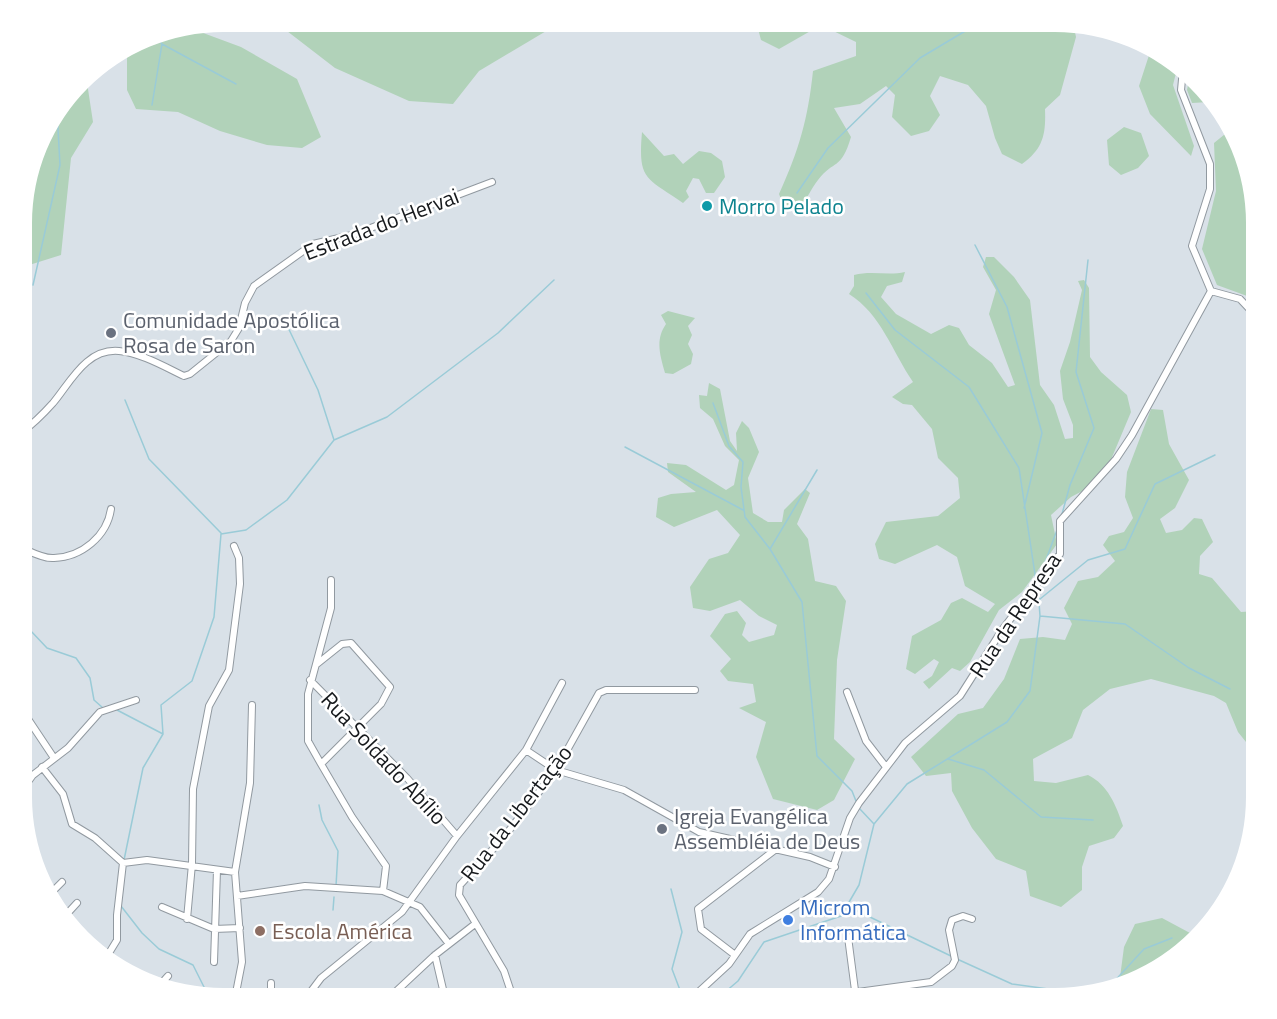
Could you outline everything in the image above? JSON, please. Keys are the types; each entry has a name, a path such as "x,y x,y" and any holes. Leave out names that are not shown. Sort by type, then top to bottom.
{"street":[{"path":"1182,81 1181,90 1210,164 1210,189 1192,246 1211,291 1240,300 1246,306"},
{"name":"Estrada do Hervai","path":"32,422 52,403 75,371 103,354 118,351 154,362 184,376 197,371 231,340 239,328 245,303 254,286 314,244 352,236 492,182"},
{"name":"Rua da Represa","path":"705,988 735,955 750,934 818,892 835,867 850,818 886,767 905,743 960,696 1002,630 1060,554 1060,521 1116,459 1132,435 1211,291"},
{"path":"32,551 56,558 86,548 105,529 111,509"},
{"path":"187,919 192,864 193,789 209,706 229,670 240,584 239,558 234,546"},
{"path":"331,580 331,608 317,664 310,680 307,735 352,817 386,866 383,891"},
{"path":"317,664 342,644 351,643 390,687 390,692 358,730 321,764"},
{"name":"Rua Soldado Abílio","path":"310,680 407,778 430,808 457,836"},
{"path":"314,987 321,978 402,912 457,836 526,750 562,683"},
{"name":"Rua da Libertação","path":"509,987 504,971 459,895 460,885 504,837 556,770 599,693 606,690 695,690"},
{"path":"847,692 866,741 886,767"},
{"path":"32,778 42,767 68,748 100,712 136,700"},
{"path":"237,987 242,962 235,873 250,783 252,705"},
{"path":"32,725 54,758"},
{"path":"526,750 556,770 583,780 624,790 699,832 810,857 835,867"},
{"path":"42,767 63,794 72,824 95,838 123,863 147,860 192,864 235,873"},
{"path":"735,955 701,929 699,909 776,849"},
{"path":"112,952 118,933 117,915 123,863"},
{"path":"214,962 217,870"},
{"path":"55,889 62,882"},
{"path":"237,896 305,886 383,891 420,907 449,944"},
{"path":"70,911 77,903"},
{"path":"162,907 214,929 240,928"},
{"path":"897,988 931,982 952,966 956,960 949,926 952,920 963,916 972,920"},
{"path":"401,987 435,955 475,924"},
{"path":"848,937 854,988"},
{"path":"435,955 443,987"},
{"path":"165,978 168,975"},
{"path":"272,983 272,987"}],"green space":[{"path":"288,32 545,32 479,71 453,104 409,101 335,68"},
{"path":"759,32 809,32 779,49 761,40"},
{"path":"835,32 1067,32 1075,33 1076,37 1060,95 1045,109 1042,141 1035,153 1022,164 1002,154 986,106 968,85 940,76 930,96 940,115 929,131 911,136 892,117 895,95 886,86 860,104 834,108 851,137 844,155 824,174 806,199 798,204 784,207 779,194 802,134 813,71 856,56 856,42"},
{"path":"203,33 241,47 297,79 321,137 302,148 267,145 220,131 178,112 136,109 127,90 127,57 173,38"},
{"path":"1149,57 1175,75 1173,85 1194,146 1191,156 1150,114 1139,86"},
{"path":"1188,87 1203,102 1192,103"},
{"path":"88,88 93,122 71,158 61,255 32,264 33,198 38,173 51,138 71,106"},
{"path":"1124,127 1141,133 1149,156 1138,168 1121,175 1109,165 1107,140"},
{"path":"642,132 664,156 674,154 683,164 699,151 711,153 722,161 725,177 714,193 706,193 699,179 693,178 686,191 689,197 683,203 652,182 647,176 641,160"},
{"path":"1224,135 1242,185 1246,223 1246,296 1217,285 1202,249 1216,191 1214,143"},
{"path":"986,257 994,257 1014,277 1030,300 1040,385 1054,405 1065,439 1073,438 1073,425 1063,399 1060,371 1070,342 1082,290 1078,281 1084,280 1089,288 1090,357 1101,372 1127,395 1131,412 1110,462 1092,486 1071,497 1051,515 1057,544 1022,592 999,610 970,662 960,671 952,668 929,689 923,682 932,676 939,662 934,659 915,674 906,669 912,636 941,620 951,603 962,598 988,612 995,604 965,586 957,557 937,545 895,564 879,559 875,544 886,522 938,516 960,498 958,478 938,458 932,429 912,405 903,404 892,397 913,382 878,322 860,302 849,294 854,286 854,275 905,272 902,282 887,286 881,297 896,314 931,334 949,325 959,328 969,345 992,363 1008,387 1015,385 989,314 996,290 983,267"},
{"path":"668,311 695,318 688,326 692,335 688,344 693,354 691,364 673,374 665,373 660,348 660,336 666,324 661,315"},
{"path":"709,383 720,389 730,441 737,451 736,433 742,421 749,428 759,452 748,478 753,513 768,522 782,522 784,510 805,489 810,493 797,524 808,539 815,581 836,586 846,601 837,660 834,739 855,759 834,800 817,810 773,799 756,757 766,722 739,708 756,702 753,684 728,681 720,671 731,659 710,636 725,614 737,611 746,623 742,635 749,642 774,635 777,625 759,616 740,600 710,611 693,608 690,587 709,559 728,553 740,535 717,510 674,527 656,517 658,498 671,494 696,492 668,472 667,463 686,465 726,490 734,485 739,460 725,446 713,419 700,408 699,395 707,396"},
{"path":"1151,409 1163,410 1169,444 1189,480 1175,508 1160,519 1166,533 1182,530 1194,518 1202,519 1213,542 1200,556 1199,574 1212,578 1241,612 1245,612 1245,741 1238,732 1226,703 1214,696 1151,679 1110,689 1083,710 1072,738 1033,759 1034,781 1056,783 1088,775 1106,790 1123,826 1114,838 1089,846 1082,867 1082,890 1061,907 1030,896 1026,871 996,859 972,828 952,791 951,773 926,776 911,757 958,714 983,708 1004,679 1020,639 1043,637 1065,640 1072,624 1064,608 1078,581 1098,577 1115,561 1103,545 1109,536 1124,532 1133,518 1125,497 1127,472"},
{"path":"1162,918 1188,932 1161,955 1120,975 1124,947 1135,924"}],"waterway":[{"path":"797,193 828,148 920,58 964,32"},
{"path":"160,42 236,84"},
{"path":"152,105 162,44"},
{"path":"33,285 60,165 58,126"},
{"path":"975,245 1007,307 1042,433 1024,508"},
{"path":"1062,514 1070,485 1094,428 1076,372 1088,260"},
{"path":"124,860 143,768 163,734 161,705 192,681 214,617 221,534 246,530 287,500 334,440 387,417 498,333 554,280"},
{"path":"866,293 895,330 969,387 1019,468 1036,581"},
{"path":"283,317 318,390 334,440"},
{"path":"125,400 149,459 221,533"},
{"path":"713,403 729,446 743,462 741,487 745,517 770,549 802,602 817,756 852,791 856,801"},
{"path":"625,447 743,510"},
{"path":"1040,599 1088,560 1125,549 1155,484 1215,455"},
{"path":"770,549 817,470"},
{"path":"1040,576 1057,530"},
{"path":"730,988 738,981 764,942 841,916 859,885 874,824 907,784 1007,722 1030,691 1040,616 1038,589"},
{"path":"1040,616 1125,624 1189,668 1230,689"},
{"path":"32,632 47,648 76,658 90,678 94,700 103,708"},
{"path":"117,710 163,734"},
{"path":"948,759 984,770 1041,817 1093,820"},
{"path":"319,805 322,820 338,851 336,886"},
{"path":"859,808 874,824"},
{"path":"671,889 682,932 672,969 679,988"},
{"path":"333,910 334,897"},
{"path":"121,906 142,933 159,949 193,965 204,986"},
{"path":"847,906 953,957"},
{"path":"1120,976 1144,949 1172,938"},
{"path":"957,959 1012,984 1041,988"}],"place":[{"name":"Morro Pelado","path":"707,206"},
{"name":"Comunidade Apostólica Rosa de Saron","path":"111,333"},
{"name":"Igreja Evangélica Assembléia de Deus","path":"662,829"},
{"name":"Microm Informática","path":"788,920"},
{"name":"Escola América","path":"260,931"}]}
